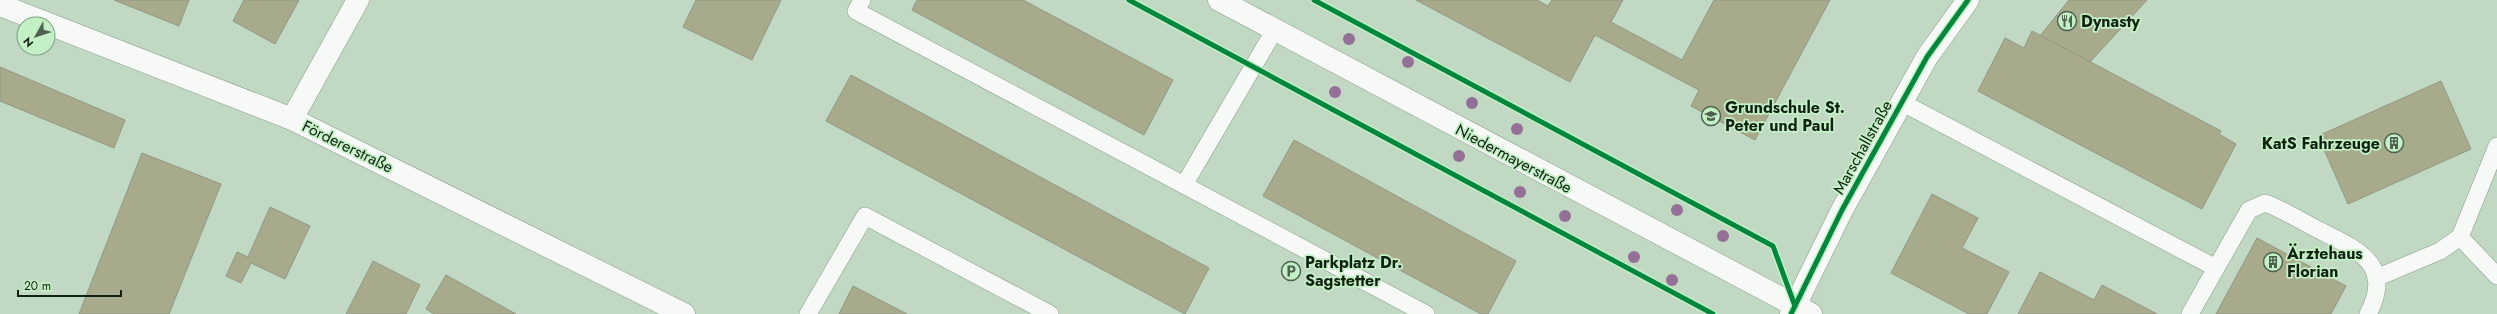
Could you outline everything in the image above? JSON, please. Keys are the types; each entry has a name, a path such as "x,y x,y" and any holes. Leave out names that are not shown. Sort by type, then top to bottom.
{"street":[{"path":"292,119 358,0"},
{"name":"Niedermayerstraße","path":"1219,0 1274,31 1799,311"},
{"name":"Marschallstraße","path":"1799,311 1842,210 1927,57 1968,0"},
{"name":"Fördererstraße","path":"0,5 292,119 676,312"}],"lane":[{"path":"862,0 856,11 1426,314"},
{"path":"1184,185 1274,31"},
{"path":"1901,102 2216,268"},
{"path":"2376,278 2440,251 2460,237 2497,146"},
{"path":"2190,314 2249,210 2265,203 2358,251 2366,257 2376,278 2378,291 2368,314"},
{"path":"808,314 865,216 1050,314"},
{"path":"2460,237 2497,276"}],"building":[{"path":"114,0 189,0 179,26"},
{"path":"244,0 299,0 275,44 233,21"},
{"path":"696,0 781,0 752,60 683,27"},
{"path":"917,0 1023,0 1173,80 1144,135 912,10"},
{"path":"1416,0 1537,0 1548,6 1552,0 1623,0 1611,22 1682,60 1714,0 1830,0 1755,140 1691,106 1699,90 1595,35 1570,82"},
{"path":"2069,0 2147,0 2090,62 2040,36"},
{"path":"2032,31 2221,131 2219,134 2236,144 2202,209 1978,91 2005,38 2024,48"},
{"path":"0,67 125,120 114,148 0,101"},
{"path":"851,75 1209,268 1185,314 826,121"},
{"name":"KatS Fahrzeuge","path":"2441,81 2471,149 2348,204 2318,136"},
{"path":"1294,140 1516,261 1488,314 1481,314 1263,196"},
{"path":"142,153 221,184 169,314 79,314"},
{"path":"1932,194 1978,218 1962,248 2009,272 1987,314 1969,314 1891,273"},
{"path":"270,207 310,226 285,279 251,263 241,283 226,276 237,252 248,257"},
{"name":"Ärztehaus Florian","path":"2257,238 2346,286 2331,314 2216,314"},
{"path":"373,261 420,285 406,314 346,314"},
{"path":"2040,272 2094,300 2102,285 2157,314 2018,314"},
{"path":"446,275 516,314 434,314 426,309"},
{"path":"853,286 907,314 839,314"}],"cycle path":[{"path":"1129,0 1713,314"},
{"path":"1314,0 1773,246 1795,306"},
{"path":"1791,314 1842,210 1927,57 1968,0"}],"place":[{"name":"Dynasty","path":"2067,21"},
{"name":"Grundschule St. Peter und Paul","path":"1711,116"},
{"name":"KatS Fahrzeuge","path":"2394,143"},
{"name":"Ärztehaus Florian","path":"2273,262"},
{"name":"Parkplatz Dr. Sagstetter","path":"1291,271"}]}
